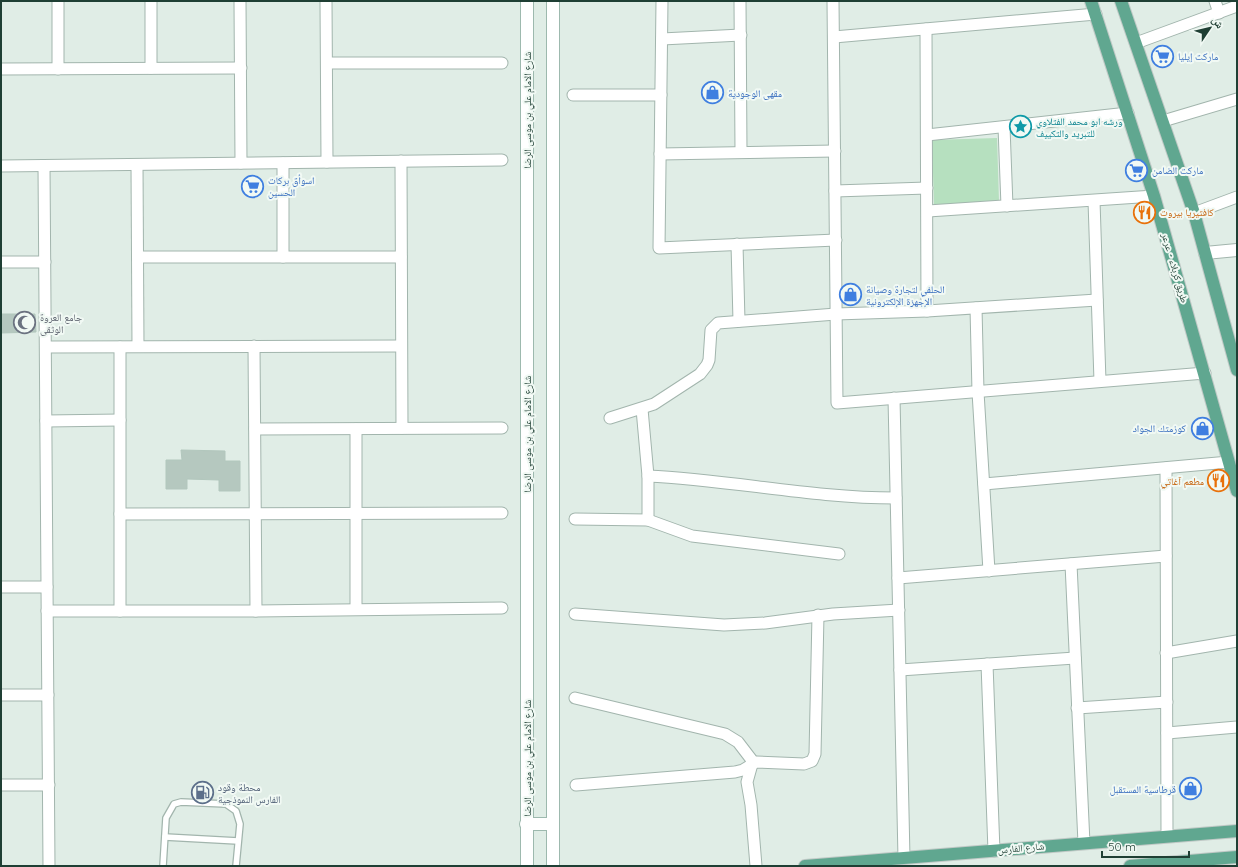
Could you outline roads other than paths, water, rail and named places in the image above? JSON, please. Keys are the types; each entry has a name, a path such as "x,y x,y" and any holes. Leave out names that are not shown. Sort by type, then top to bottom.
{"main road":[{"name":"شارع الامام علي بن موسى الرضا","path":"526,866 527,1"},
{"path":"553,1 553,866"},
{"name":"طريق كربلاء - عرعر","path":"1091,1 1154,196 1237,491"},
{"path":"1121,1 1194,213 1237,370"},
{"path":"1205,253 1237,250"},
{"path":"526,824 553,824"},
{"name":"شارع الفارس","path":"805,866 1237,831"},
{"path":"1130,866 1237,857"}],"street":[{"path":"58,1 58,69"},
{"path":"151,1 151,68"},
{"path":"240,1 241,164"},
{"path":"326,1 327,162"},
{"path":"662,1 659,248 836,240"},
{"path":"740,1 741,152"},
{"path":"833,1 837,403 1205,373"},
{"path":"1215,1 1219,13"},
{"path":"1136,43 1237,6"},
{"path":"834,37 1096,14"},
{"path":"926,29 928,211 927,311"},
{"path":"662,39 741,35"},
{"path":"327,63 502,63"},
{"path":"1,69 241,68"},
{"path":"573,95 661,95"},
{"path":"1163,121 1237,99"},
{"path":"927,135 1128,113"},
{"path":"1004,127 1007,206"},
{"path":"660,154 835,151"},
{"path":"1,166 502,160"},
{"path":"401,161 402,428"},
{"path":"283,163 283,257"},
{"path":"137,165 138,346"},
{"path":"44,166 49,866"},
{"path":"835,191 927,188"},
{"path":"928,211 1154,196"},
{"path":"1194,213 1237,198"},
{"path":"1094,201 1100,381"},
{"path":"737,244 739,322"},
{"path":"138,258 401,257"},
{"path":"1,262 45,262"},
{"path":"610,418 642,409 665,398 704,370 709,360 710,334 713,327 718,323 836,314 927,311 1097,300"},
{"path":"976,308 978,392 988,571"},
{"path":"254,346 256,611"},
{"path":"46,347 402,346"},
{"path":"120,347 120,611"},
{"path":"894,398 904,858"},
{"path":"642,409 648,476 648,520"},
{"path":"46,421 120,420"},
{"path":"254,429 502,428"},
{"path":"356,429 356,610"},
{"path":"984,484 1229,462"},
{"path":"1166,468 1167,836"},
{"path":"648,476 708,480 820,495 896,498"},
{"path":"120,514 502,513"},
{"path":"575,520 648,520 681,533 698,537 839,554"},
{"path":"898,578 1166,556"},
{"path":"1071,564 1084,843"},
{"path":"1,587 47,587"},
{"path":"47,611 256,611 502,608"},
{"path":"575,614 724,625 765,622 818,615 898,610"},
{"path":"576,785 735,772 743,770 752,764 804,764 814,758 818,615"},
{"path":"1166,653 1237,641"},
{"path":"900,670 1075,658"},
{"path":"987,664 994,851"},
{"path":"1,695 48,695"},
{"path":"575,698 725,734 743,747 752,764 747,782 752,805 756,866"},
{"path":"1077,708 1166,702"},
{"path":"1167,733 1237,727"},
{"path":"1,785 48,785"}],"lane":[{"path":"163,866 166,818 174,804 181,802 230,806 238,815 240,824 236,866"},
{"path":"165,837 238,841"}],"place":[{"name":"ماركت إيليا","path":"1162,56"},
{"name":"مقهى الوجودية","path":"713,93"},
{"name":"ورشه ابو محمد الفتلاوي للتبريد والتكييف","path":"1020,127"},
{"name":"ماركت الضامن","path":"1136,170"},
{"name":"اسوأق بركات الحسين","path":"252,186"},
{"name":"كافتيريا بيروت","path":"1144,212"},
{"name":"الحلفي لتجارة وصيانة الإجهزة الإلكترونية","path":"851,295"},
{"name":"جامع العروة الوثقى","path":"25,323"},
{"name":"كوزمتك الجواد","path":"1202,428"},
{"name":"مطعم آغاتي","path":"1219,481"},
{"name":"قرطاسية المستقبل","path":"1191,789"},
{"name":"محطة وقود الفارس النموذجية","path":"202,793"}]}
